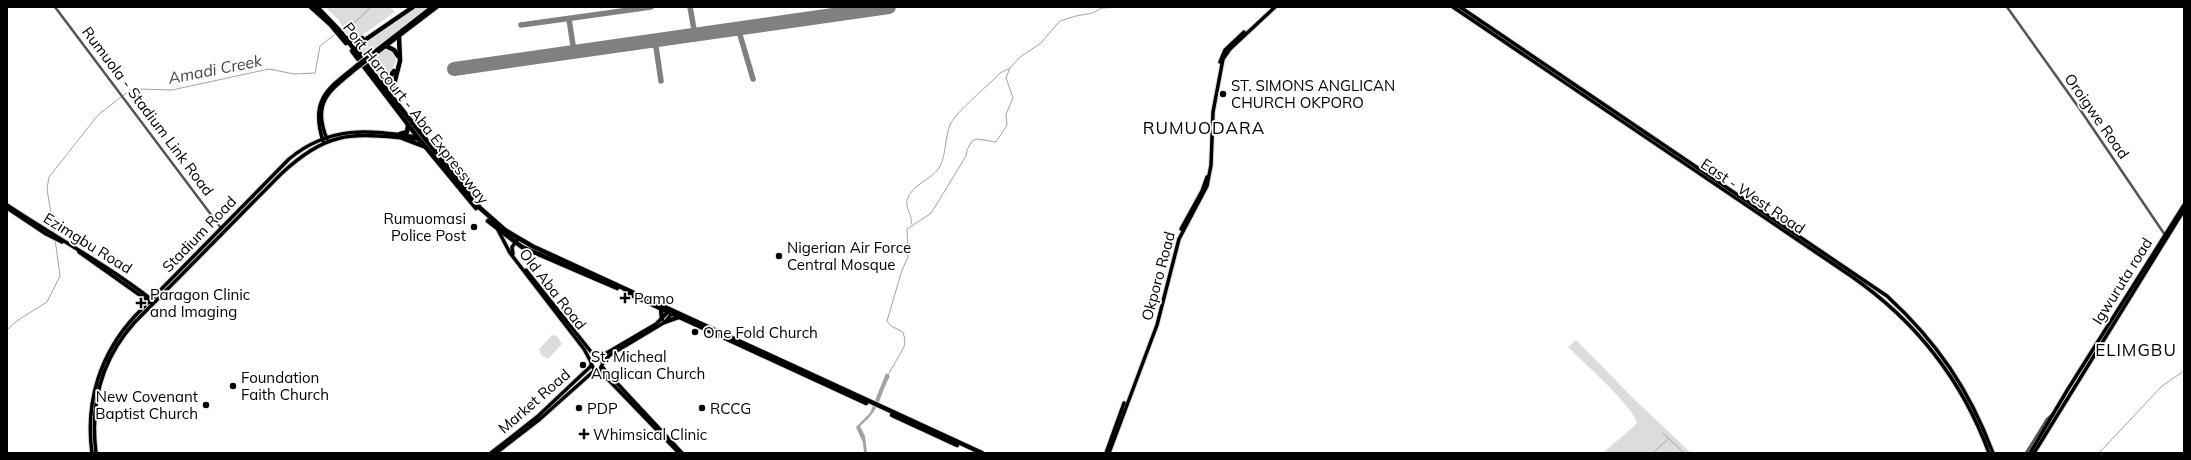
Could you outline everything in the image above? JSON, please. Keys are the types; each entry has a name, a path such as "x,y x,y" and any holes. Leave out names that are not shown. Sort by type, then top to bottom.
{"highway":[{"name":"Port Harcourt - Aba Expressway","path":"311,7 337,32 424,146 478,211 498,230 517,241 661,309 671,311 679,317 872,404"},
{"name":"Port Harcourt - Aba Expressway","path":"317,7 344,36 480,208 517,241 872,404"},
{"path":"344,36 352,41 359,40 408,7"},
{"path":"360,57 358,48 361,42 413,7"},
{"path":"391,96 400,61 399,37"},
{"path":"378,79 384,82 389,80 397,65 397,54 386,46"},
{"path":"401,136 407,132 408,125"},
{"path":"401,136 424,146"},
{"path":"661,309 663,320 679,317"},
{"path":"872,404 975,453"},
{"path":"880,408 982,453"}],"main road":[{"path":"326,139 321,118 323,101 334,87 432,7"},
{"path":"370,57 399,37 437,7"},
{"name":"Okporo Road","path":"1107,453 1157,326 1179,238 1203,190 1208,170 1210,120 1221,57 1227,48 1272,7"},
{"name":"Okporo Road","path":"1195,207 1206,189 1211,170 1213,112 1223,59 1230,49 1275,7"},
{"name":"East - West Road","path":"1453,7 1851,276 1884,300 1915,330 1944,364 1966,400 1993,453"},
{"name":"East - West Road","path":"1460,7 1887,296 1919,327 1949,363 1971,401 1984,434 1989,453"},
{"path":"1611,114 1614,110"},
{"name":"Stadium Road","path":"96,453 94,416 97,393 104,372 123,336 152,302 289,159 302,150 326,139 367,134 418,138"},
{"name":"Stadium Road","path":"92,453 90,415 92,396 101,368 119,335 284,171 303,154 324,143 326,139"},
{"name":"Igwuruta road","path":"2166,237 2184,205"},
{"name":"Ezimgbu Road","path":"7,206 51,236 59,239 116,274 152,302"},
{"name":"Igwuruta road","path":"2030,453 2184,210"},
{"name":"Old Aba Road","path":"498,230 510,253 584,349 591,364 600,367"},
{"name":"Old Aba Road","path":"517,241 512,247 512,252 597,358"},
{"name":"Market Road","path":"496,453 540,419 600,367 610,355 663,320 671,311"},
{"name":"Market Road","path":"491,453 537,417 597,358 663,320"},
{"path":"597,358 600,367 679,453"},
{"path":"600,367 682,453"},
{"name":"Igwuruta road","path":"2035,453 2054,415"}],"street":[{"name":"Rumuola - Stadium Link Road","path":"56,7 222,228"},
{"name":"Oroigwe Road","path":"2007,7 2079,108 2166,237"},
{"path":"2026,453 2047,419 2054,415"}],"shaded area":[{"path":"325,7 390,7 395,12 358,38 353,38 345,32 339,20"},
{"path":"414,7 429,7 364,58 359,46"},
{"path":"386,49 394,53 396,61 388,77 382,79 368,62"},
{"path":"552,335 557,336 562,344 548,359 541,355 539,349"},
{"path":"1576,340 1635,400 1691,453 1603,453 1637,423 1627,406 1618,396 1568,347"},
{"path":"886,373 890,376 879,402 872,414 860,426 865,436 867,453 864,453 863,443 856,427 870,413"}],"waterway":[{"name":"Amadi Creek","path":"352,25 371,7"},
{"path":"888,375 904,347 905,340 903,332 891,326 887,321 902,270 908,257 907,229 930,214 966,156 967,150 972,141 977,139 996,142 1007,125 1006,114 1013,98 1006,78 1010,68 1020,57 1041,43 1060,21 1092,13 1102,8 1126,7"},
{"name":"Amadi Creek","path":"345,30 349,28"},
{"name":"Amadi Creek","path":"54,232 47,189 49,177 98,115 130,90 172,90 269,69 294,74 315,73 320,46 334,35"},
{"path":"911,224 911,218 907,206 909,195 917,186 931,176 942,163 947,134 954,118 1000,73 1010,68"},
{"name":"Amadi Creek","path":"7,330 18,320 47,302 60,276 55,239"},
{"path":"2099,453 2162,386 2184,371"},
{"path":"1663,433 1684,453"},
{"path":"1655,451 1668,439"}],"taxiway":[{"path":"521,25 651,7"},
{"path":"690,7 695,35"},
{"path":"569,19 574,52"},
{"path":"738,28 753,79"},
{"path":"655,40 661,81"}],"runway":[{"path":"454,69 889,7"}],"place":[{"name":"ST. SIMONS ANGLICAN CHURCH OKPORO","path":"1223,94"},
{"name":"Rumuomasi Police Post","path":"474,227"},
{"name":"Nigerian Air Force Central Mosque","path":"779,256"},
{"name":"Pamo","path":"625,298"},
{"name":"Paragon Clinic and Imaging","path":"141,303"},
{"name":"One Fold Church","path":"695,332"},
{"name":"St. Micheal Anglican Church","path":"583,365"},
{"name":"Foundation Faith Church","path":"233,386"},
{"name":"New Covenant Baptist Church","path":"206,405"},
{"name":"PDP","path":"579,408"},
{"name":"RCCG","path":"702,408"},
{"name":"Whimsical Clinic","path":"584,434"}],"district":[{"name":"RUMUODARA","path":"1204,127"},
{"name":"ELIMGBU","path":"2136,349"}]}
